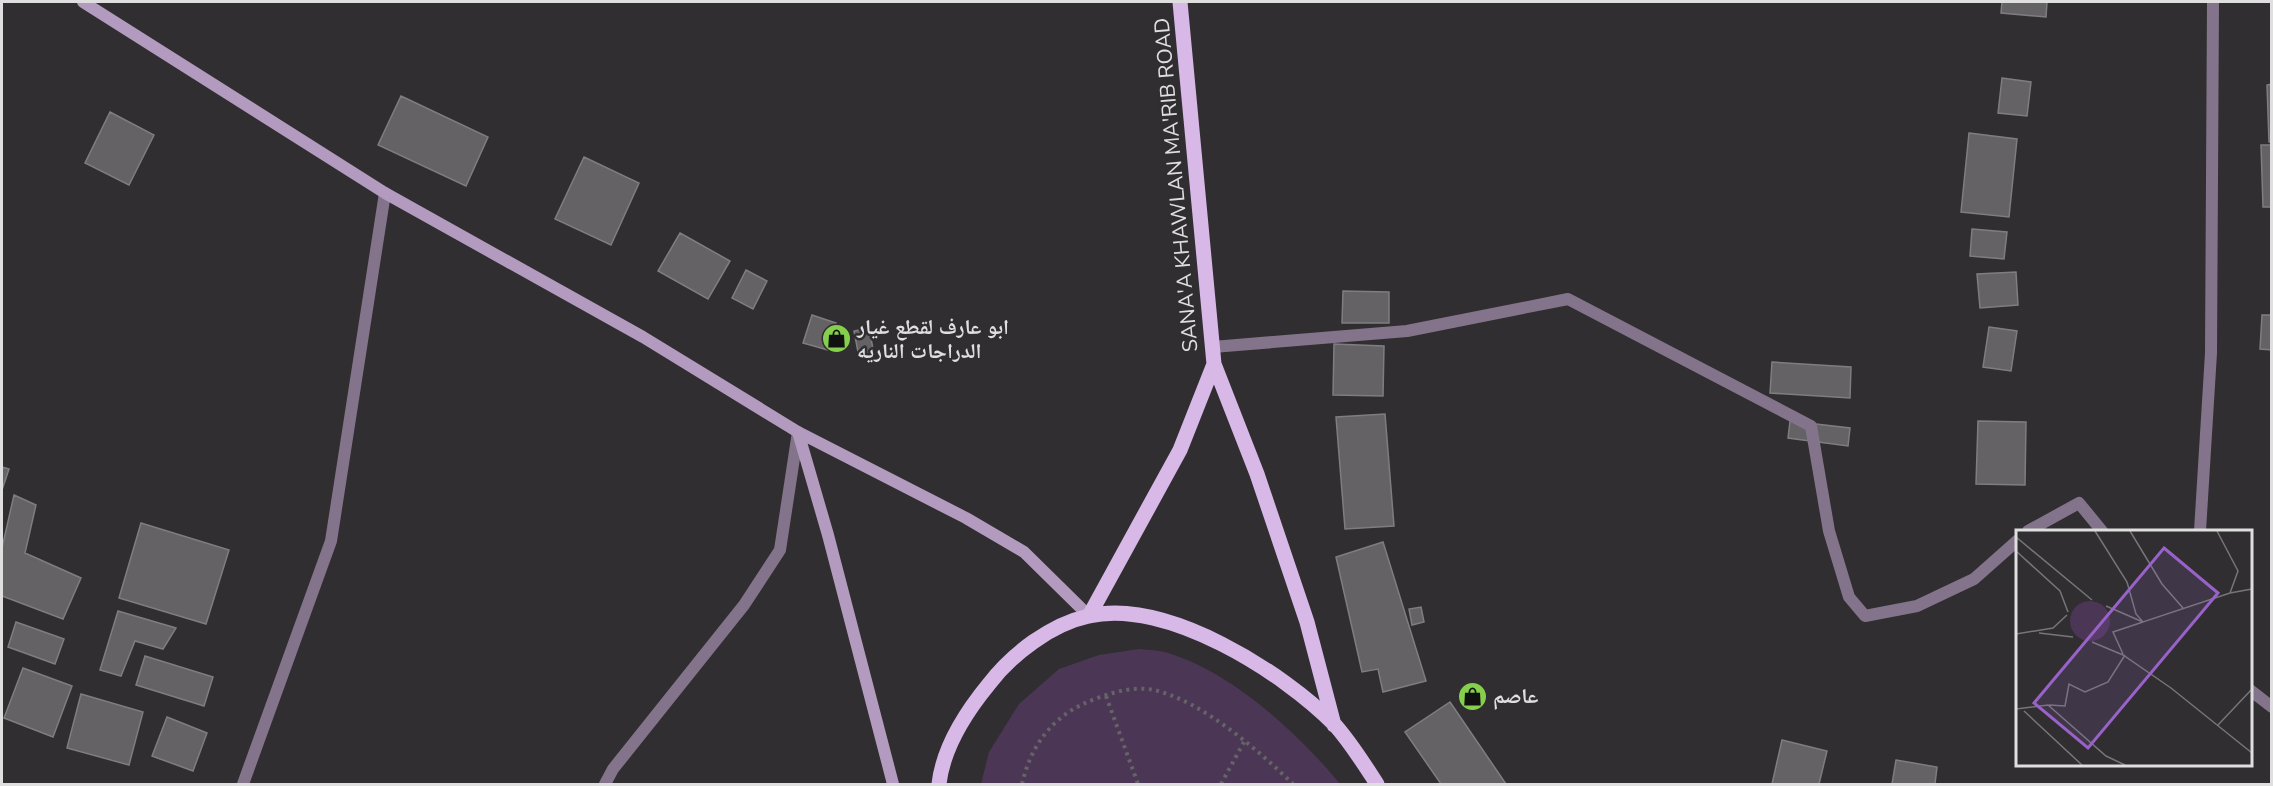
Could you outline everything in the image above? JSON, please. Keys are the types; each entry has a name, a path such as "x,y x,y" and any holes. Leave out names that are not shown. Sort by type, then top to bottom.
{"main road":[{"name":"SANA'A KHAWLAN MA'RIB ROAD","path":"1180,2 1214,364"},
{"path":"1089,616 1180,450 1214,364"},
{"path":"1214,364 1257,474 1303,611 1334,725"},
{"path":"939,784 940,770 967,712 998,672 1026,648 1051,631 1089,616 1125,614 1163,620 1218,640 1272,674 1334,725 1362,759 1377,784"}],"street":[{"path":"83,2 385,193 643,337 798,432 966,518 1024,552 1089,616"},
{"path":"2200,530 2211,353 2213,2"},
{"path":"243,784 331,541 385,193"},
{"path":"1213,347 1407,331 1568,299 1811,426 1830,531 1849,597 1865,616 1917,606 1974,579 2016,542"},
{"path":"605,784 613,769 744,605 780,550 798,432"},
{"path":"798,432 893,784"},
{"path":"2030,530 2079,503 2101,530"},
{"path":"2252,692 2271,707"}],"path":[{"path":"1022,784 1026,766 1038,741 1070,710 1128,690 1153,690 1196,707 1265,758 1293,784"},
{"path":"1106,696 1138,784"},
{"path":"1221,784 1244,742"}],"shaded area":[{"path":"1139,649 1167,653 1195,663 1241,691 1285,726 1340,784 981,784 989,752 1019,704 1059,669 1099,655"}],"building":[{"path":"2002,2 2047,2 2046,17 2001,13"},
{"path":"2002,78 2031,82 2027,116 1998,113"},
{"path":"2272,84 2272,142 2269,142 2267,85"},
{"path":"401,96 488,137 466,186 378,145"},
{"path":"110,112 154,135 129,185 85,163"},
{"path":"1969,133 2017,139 2009,217 1961,212"},
{"path":"2261,145 2272,145 2272,207 2263,207"},
{"path":"584,157 639,183 611,245 555,219"},
{"path":"1972,229 2007,232 2004,259 1970,256"},
{"path":"680,233 730,261 708,299 658,271"},
{"path":"746,270 767,281 753,309 732,298"},
{"path":"2016,272 2018,305 1980,308 1977,274"},
{"path":"1343,291 1389,292 1389,323 1342,323"},
{"path":"812,315 836,323 828,350 803,343"},
{"path":"2262,315 2272,315 2272,350 2260,349"},
{"path":"1989,327 2017,331 2011,371 1983,367"},
{"path":"869,328 874,354 859,357 854,331"},
{"path":"1334,344 1384,346 1383,396 1333,395"},
{"path":"1772,362 1851,367 1850,398 1770,393"},
{"path":"1385,414 1394,526 1345,529 1336,417"},
{"path":"1790,421 1850,428 1848,446 1788,438"},
{"path":"1978,421 2026,422 2025,485 1976,484"},
{"path":"2,467 9,469 2,490"},
{"path":"14,495 36,505 25,553 81,578 63,619 2,596 2,548"},
{"path":"141,523 229,550 206,624 119,598"},
{"path":"1383,542 1426,681 1383,692 1378,669 1362,672 1336,557"},
{"path":"1421,607 1424,622 1412,625 1409,609"},
{"path":"118,611 176,628 163,649 135,641 121,676 100,670"},
{"path":"16,622 64,639 55,664 8,647"},
{"path":"145,656 213,677 204,706 136,685"},
{"path":"23,668 72,686 53,737 4,718"},
{"path":"81,694 143,712 129,765 67,748"},
{"path":"1450,702 1506,784 1441,784 1405,732"},
{"path":"167,717 207,733 193,771 152,756"},
{"path":"1782,740 1827,751 1819,784 1772,784"},
{"path":"1896,760 1937,767 1935,784 1892,784"}],"place":[{"name":"ابو عارف لقطع غيار الدراجات الناريه","path":"836,339"},
{"name":"عاصم","path":"1472,696"}]}
